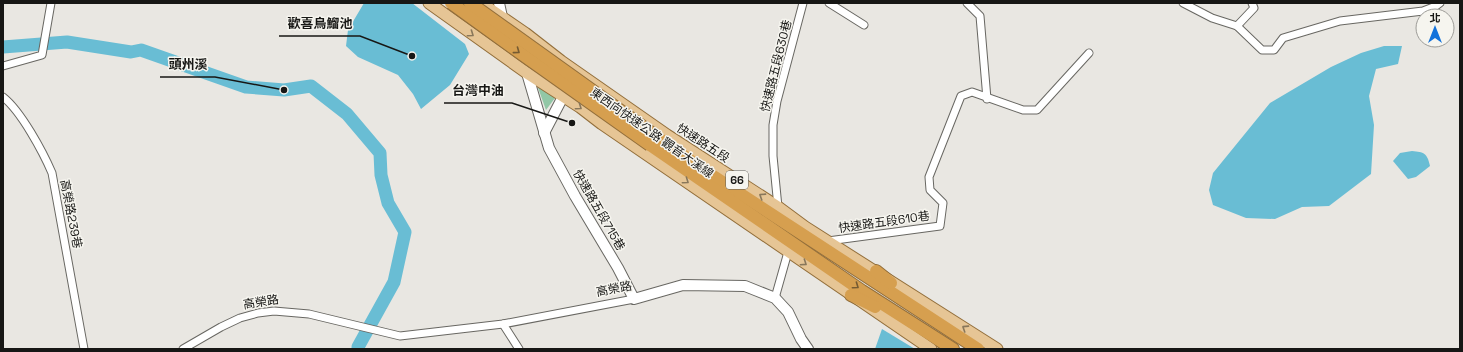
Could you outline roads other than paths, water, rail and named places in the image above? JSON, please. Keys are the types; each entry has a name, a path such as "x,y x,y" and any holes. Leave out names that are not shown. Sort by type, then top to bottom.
{"highway":[{"name":"東西向快速公路 觀音大溪線","path":"451,3 608,116 862,291 953,349"},
{"name":"東西向快速公路 觀音大溪線","path":"470,3 701,168 978,349"},
{"path":"876,271 943,326"},
{"path":"851,295 927,333"}],"main road":[{"name":"66","path":"429,3 526,73 563,96 931,349"},
{"name":"快速路五段","path":"481,3 667,135 778,207 805,227 997,349"}],"street":[{"path":"3,66 42,55 51,3"},
{"path":"454,22 463,3"},
{"path":"499,3 502,17"},
{"name":"快速路五段630巷","path":"778,207 773,156 773,125 777,101 803,3"},
{"path":"829,3 864,24"},
{"path":"967,3 980,16 987,98 1023,110 1037,110 1088,53"},
{"path":"1183,3 1212,18 1236,26 1262,50 1274,50 1284,38 1340,21 1423,11 1440,3"},
{"path":"1236,26 1254,8 1252,3"},
{"path":"544,133 577,72"},
{"name":"快速路五段715巷","path":"526,73 549,148 575,196 618,268 634,299"},
{"name":"快速路五段610巷","path":"828,241 940,226 943,203 930,190 929,177 961,96 972,92 987,98"},
{"name":"高榮路239巷","path":"3,97 22,119 52,173 84,349"},
{"path":"775,298 788,252"},
{"name":"高榮路","path":"183,349 240,318 258,313 291,311 400,336 503,324 634,299 683,285 745,286 775,298 788,312 801,339 808,349"},
{"path":"503,324 519,349"}],"water":[{"path":"364,3 412,3 465,44 469,54 450,85 421,109 413,94 398,75 358,57 346,46 348,30"},
{"path":"1384,46 1402,46 1398,64 1376,69 1369,96 1374,125 1371,174 1329,206 1302,207 1275,219 1246,218 1213,205 1209,190 1213,173 1270,103 1331,67 1361,53"},
{"path":"1412,151 1424,154 1428,158 1430,166 1416,177 1408,179 1393,161 1400,153"},
{"path":"882,329 915,349 875,349"}],"waterway":[{"path":"3,47 67,42 131,52 141,50 246,87 284,90 311,86 347,114 380,153 381,175 388,203 405,232 394,282 358,349"}],"place":[{"name":"歡喜烏鰡池","path":"412,56"},
{"name":"頭州溪","path":"284,90"},
{"name":"台灣中油","path":"572,123"}]}
